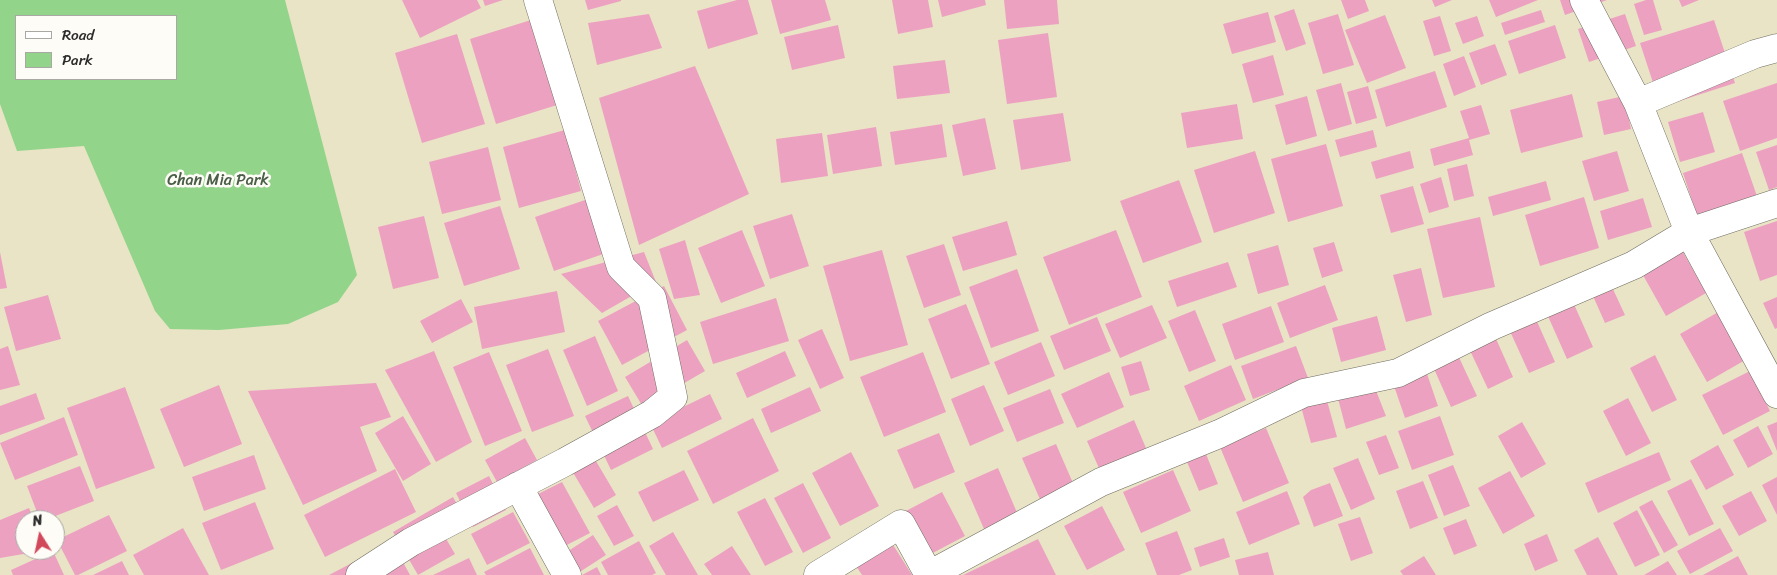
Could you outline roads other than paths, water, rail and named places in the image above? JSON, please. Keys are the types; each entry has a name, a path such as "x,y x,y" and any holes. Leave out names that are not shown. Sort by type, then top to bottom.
{"street":[{"path":"360,575 411,542 652,414 673,397 652,298 621,267 538,0"},
{"path":"1584,0 1638,103 1689,232 1777,394"},
{"path":"1638,103 1755,54 1777,48"},
{"path":"818,575 901,524 929,575 1101,482 1219,434 1304,393 1398,373 1492,326 1634,265 1689,232 1777,203"},
{"path":"518,486 567,575"}],"park label":[{"name":"Chan Mia Park","path":"218,181"}]}
